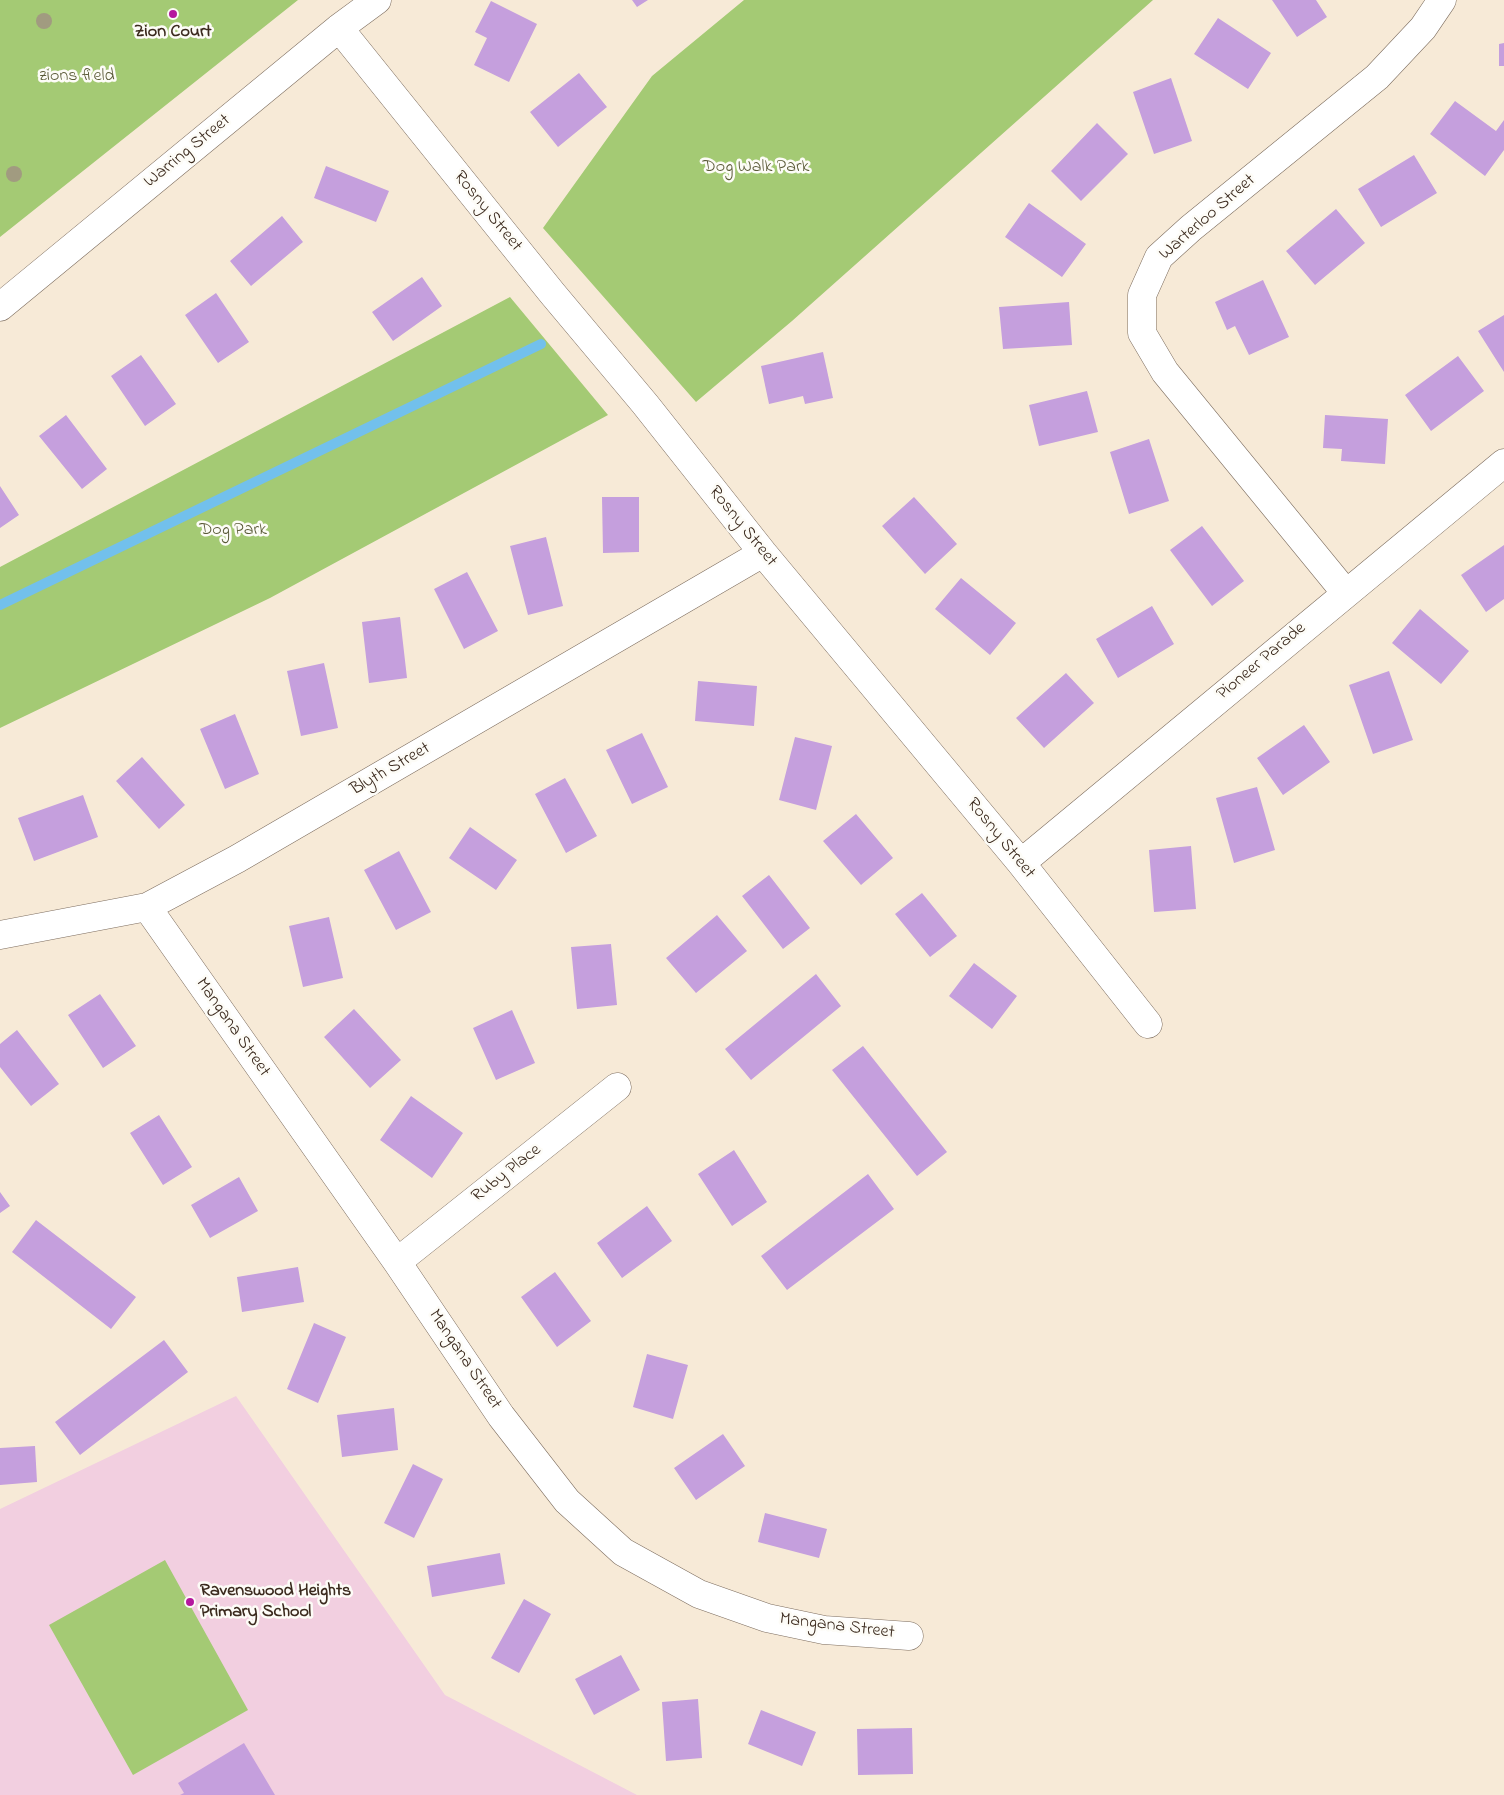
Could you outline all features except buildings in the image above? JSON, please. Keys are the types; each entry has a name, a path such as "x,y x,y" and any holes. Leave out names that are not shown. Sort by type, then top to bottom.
{"street":[{"name":"Warring Street","path":"0,307 339,28 377,0"},
{"name":"Warterloo Street","path":"1346,592 1165,372 1142,333 1142,295 1160,257 1191,228 1377,77 1423,28 1442,0"},
{"name":"Rosny Street","path":"339,28 552,293 645,404 763,553 1021,863 1148,1024"},
{"name":"Pioneer Parade","path":"1021,863 1504,463"},
{"name":"Blyth Street","path":"0,935 148,908 238,859 763,553"},
{"name":"Mangana Street","path":"148,908 502,1416 561,1493 623,1552 699,1594 767,1618 824,1630 909,1636"},
{"name":"Ruby Place","path":"396,1262 617,1087"}],"shaded area":[{"name":"Ravenswood Heights Primary School","path":"236,1396 445,1695 637,1795 0,1795 0,1509"}],"green space":[{"name":"zions field","path":"0,0 298,0 0,237"},
{"name":"Dog Walk Park","path":"744,0 1153,0 792,321 696,402 543,228 652,76"},
{"name":"Dog Park","path":"510,297 608,415 270,598 0,728 0,567"},
{"path":"165,1560 248,1710 133,1775 49,1625"}],"waterway":[{"path":"0,605 541,344"}],"place":[{"name":"Zion Court","path":"173,14"},
{"name":"Ravenswood Heights Primary School","path":"190,1602"}]}
